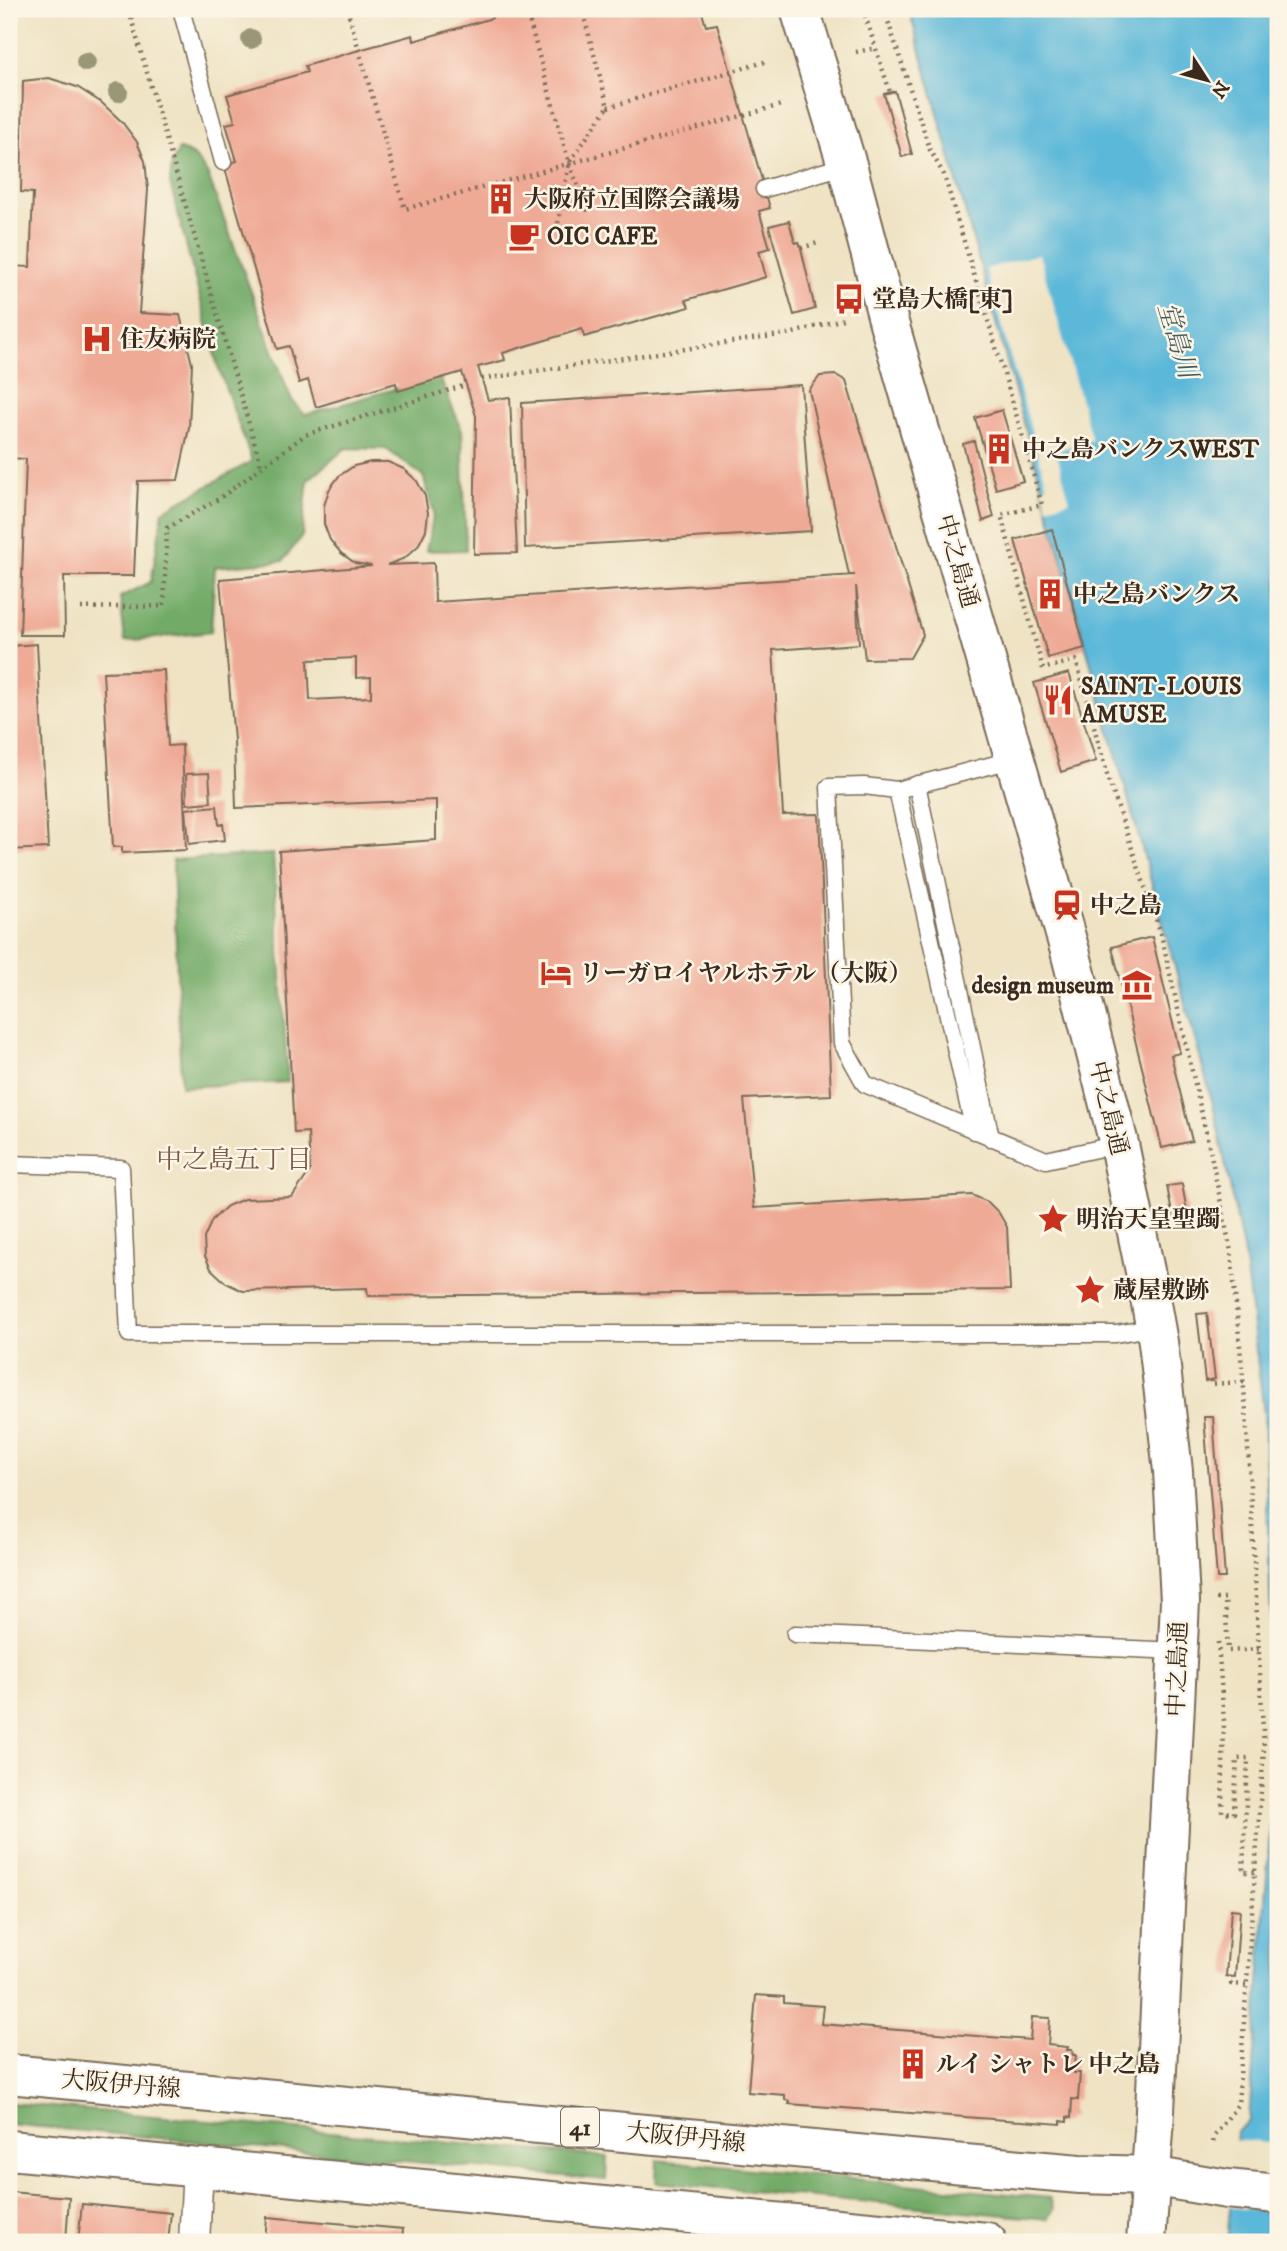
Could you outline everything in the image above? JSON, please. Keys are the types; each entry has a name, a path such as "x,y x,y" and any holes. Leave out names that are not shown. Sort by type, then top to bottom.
{"street":[{"name":"中之島通","path":"800,9 847,165 889,323 1070,951 1119,1144 1155,1327 1173,1471 1180,1601 1146,2242"},
{"name":"大阪伊丹線","path":"9,2074 965,2165 1080,2174 1151,2176 1227,2189 1278,2194"},
{"path":"9,2150 987,2242"},
{"path":"194,2242 198,2169"}],"lane":[{"path":"181,9 223,162"},
{"path":"765,189 847,165"},
{"path":"1016,759 897,790 864,786 829,787 842,1043 864,1084 1046,1160 1119,1144"},
{"path":"916,784 991,1138"},
{"path":"897,790 974,1130"},
{"path":"9,1164 121,1168 129,1334 1116,1334 1155,1327"},
{"path":"795,1634 1178,1651"}],"path":[{"path":"347,9 405,209 781,105"},
{"path":"526,9 569,163 590,216"},
{"path":"582,9 608,107"},
{"path":"863,9 890,92"},
{"path":"884,9 930,150 944,175 1042,505 1001,515"},
{"path":"131,18 261,465"},
{"path":"856,52 876,48"},
{"path":"558,223 569,163 608,107 768,61"},
{"path":"801,248 821,242"},
{"path":"482,379 793,333 843,319"},
{"path":"81,608 164,606 167,528 220,498 305,435 466,385"},
{"path":"1180,1218 1182,1227 1224,1217"},
{"path":"1211,1380 1211,1384 1244,1382"},
{"path":"1225,1598 1227,1651 1259,1649"},
{"path":"1218,1652 1224,1721 1222,1812 1234,1812 1237,1759 1248,1759 1243,1872 1255,1872"},
{"path":"1231,1976 1231,1984 1247,1985"},
{"path":"1213,2145 1214,2137 1222,2146"}],"green space":[{"path":"179,149 194,156 207,173 291,399 305,415 439,376 462,430 466,550 426,551 434,512 423,476 386,449 346,448 308,480 302,536 283,561 215,567 211,632 125,641 120,597 151,582 163,511 252,461 218,367 170,183 172,164"},
{"path":"273,854 288,1082 181,1087 173,860"},
{"path":"9,2103 607,2157 606,2180 9,2124"},
{"path":"657,2160 1050,2198 1054,2209 1048,2219 656,2182"}],"water":[{"name":"堂島川","path":"909,9 1278,9 1278,2242 1227,2242 1237,2132 1249,2121 1276,1751 1264,1414 1244,1254 1213,1104"}],"pier":[{"path":"1039,254 1092,440 1056,451 1070,501 1047,507 1042,487 1047,486 986,269"},
{"path":"1233,2140 1278,2144 1278,2212 1227,2207"}],"building":[{"name":"大阪府立国際会議場","path":"503,9 701,9 706,26 717,24 770,208 759,211 770,248 759,251 766,277 686,300 689,307 584,337 582,329 503,353 505,360 478,367 488,400 510,397 517,553 474,554 476,416 462,372 398,391 396,383 316,407 308,380 299,383 289,346 277,349 224,165 237,161 226,124 235,122 227,95 307,72 305,66 359,50 413,35 414,41 492,18 491,12"},
{"name":"住友病院","path":"49,78 77,87 102,103 122,122 137,142 145,161 148,190 139,313 180,315 192,364 189,428 178,480 138,481 134,576 64,576 65,635 20,635 26,459 9,458 9,266 30,267 33,193 21,192 23,81"},
{"path":"895,91 912,154 902,157 884,94"},
{"path":"789,221 795,243 799,242 801,248 815,309 794,315 769,226"},
{"name":"リーガロイヤルホテル（大阪）","path":"836,375 846,381 923,635 910,658 865,659 856,586 859,644 773,650 783,815 819,814 831,1095 744,1099 754,1208 972,1195 988,1202 999,1213 1007,1227 1010,1290 368,1296 367,1288 243,1291 226,1283 211,1269 205,1256 204,1238 212,1220 227,1206 244,1199 292,1197 310,1171 308,1132 294,1133 279,851 436,840 436,800 236,808 234,740 220,579 372,566 355,563 341,553 330,540 324,524 324,506 329,490 339,476 354,466 371,462 388,462 404,469 417,481 425,496 428,513 426,530 418,546 405,558 387,565 434,563 435,602 855,575 849,575 809,390 820,376","holes":["356,658 356,678 371,677 371,697 310,700 308,660"]},
{"path":"801,385 811,531 525,548 522,403"},
{"name":"中之島バンクスWEST","path":"1002,410 1023,481 996,489 975,418"},
{"path":"974,441 994,517 983,521 963,444"},
{"name":"中之島バンクス","path":"1052,529 1085,648 1048,658 1015,540"},
{"path":"37,644 48,848 9,850 9,646"},
{"path":"164,670 168,746 182,745 186,850 122,853 122,847 113,847 103,672"},
{"path":"1069,673 1096,761 1061,772 1034,683"},
{"path":"209,773 211,802 187,804 186,774"},
{"path":"217,806 219,825 223,824 225,840 189,844 186,809"},
{"path":"1152,937 1180,1053 1171,1055 1192,1141 1162,1148 1112,947"},
{"path":"1182,1184 1188,1217 1173,1219 1167,1186"},
{"path":"1207,1313 1215,1379 1205,1381 1197,1314"},
{"path":"1204,1417 1213,1417 1225,1578 1217,1578"},
{"path":"1231,1909 1240,1910 1235,1977 1226,1976"},
{"name":"ルイ シャトレ 中之島","path":"756,1995 784,1997 784,2003 823,2006 821,2024 1030,2040 1032,2017 1050,2018 1048,2045 1068,2047 1067,2050 1072,2050 1073,2055 1076,2055 1074,2073 1080,2073 1078,2100 1072,2099 1071,2118 1067,2117 1067,2122 1061,2121 1061,2124 789,2104 790,2101 785,2100 785,2095 748,2092"},
{"path":"9,2192 69,2197 66,2242 9,2242"},
{"path":"82,2204 171,2213 168,2242 78,2242"},
{"path":"267,2217 403,2229 402,2242 265,2242"}],"place":[{"name":"大阪府立国際会議場","path":"501,199"},
{"name":"OIC CAFE","path":"524,236"},
{"name":"堂島大橋[東]","path":"849,299"},
{"name":"住友病院","path":"97,339"},
{"name":"中之島バンクスWEST","path":"999,449"},
{"name":"中之島バンクス","path":"1050,594"},
{"name":"SAINT-LOUIS AMUSE","path":"1058,700"},
{"name":"中之島","path":"1067,905"},
{"name":"リーガロイヤルホテル（大阪）","path":"556,973"},
{"name":"design museum","path":"1137,985"},
{"name":"明治天皇聖躅","path":"1053,1219"},
{"name":"蔵屋敷跡","path":"1090,1290"},
{"name":"ルイ シャトレ 中之島","path":"913,2064"}],"district":[{"name":"中之島五丁目","path":"234,1159"}]}
